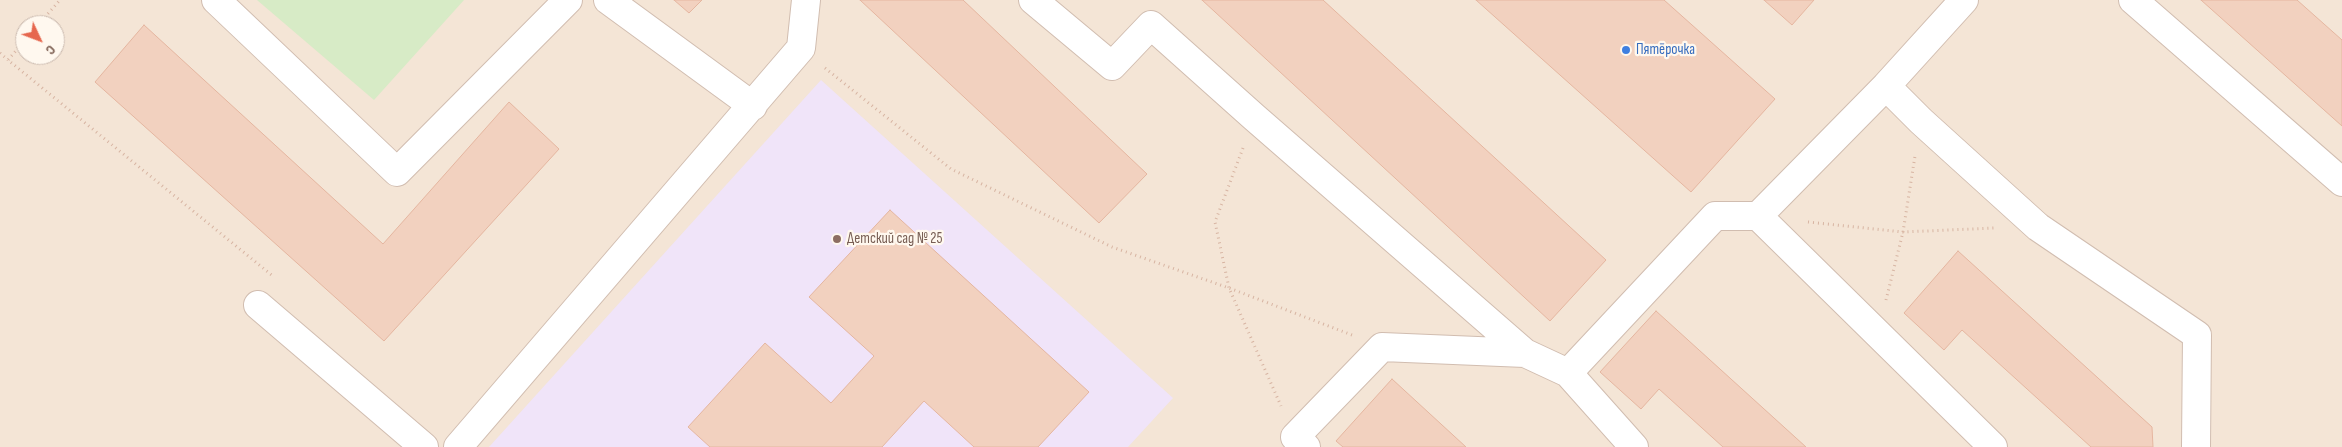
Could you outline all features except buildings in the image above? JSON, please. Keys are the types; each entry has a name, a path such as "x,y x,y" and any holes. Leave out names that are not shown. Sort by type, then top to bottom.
{"lane":[{"path":"216,0 397,172 568,0"},
{"path":"608,0 753,106"},
{"path":"458,447 801,48 806,0"},
{"path":"1033,0 1112,66 1151,25 1254,118 1525,352 1568,374 1634,447"},
{"path":"1758,216 1886,86 1964,0"},
{"path":"2133,0 2342,182"},
{"path":"1886,86 1921,121 2038,227 2197,335 2196,447"},
{"path":"1568,374 1715,216 1758,216 1993,447"},
{"path":"258,305 424,447"},
{"path":"1301,442 1382,346 1525,352"}],"path":[{"path":"47,15 60,0"},
{"path":"801,48 951,169 1112,247 1382,346"},
{"path":"8,60 15,52"},
{"path":"0,53 277,280 258,305"},
{"path":"1254,118 1215,222 1228,288 1301,442"},
{"path":"1878,334 1903,232 1921,121"},
{"path":"1806,221 1903,232 2038,227"}],"shaded area":[{"path":"0,0 2342,0 2342,447 0,447"},
{"name":"Детский сад № 25","path":"821,80 1173,398 1128,447 489,447"}],"green space":[{"path":"257,0 464,0 374,100"}],"place":[{"name":"Пятёрочка","path":"1626,50"},
{"name":"Детский сад № 25","path":"837,239"}]}
